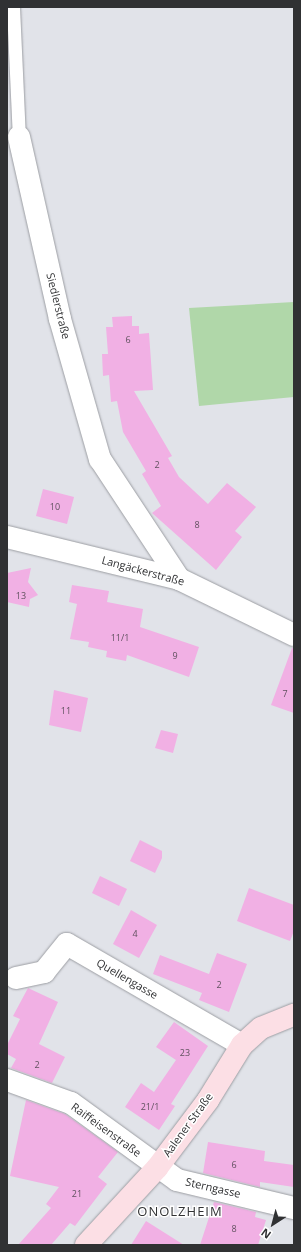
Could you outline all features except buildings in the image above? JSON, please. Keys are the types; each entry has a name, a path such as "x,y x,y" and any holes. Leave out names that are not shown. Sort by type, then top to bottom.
{"street":[{"name":"Siedlerstraße","path":"20,136 60,319 100,459 179,579"},
{"name":"Langäckerstraße","path":"7,537 179,579 294,635"},
{"name":"Quellengasse","path":"16,978 44,972 67,944 242,1045"},
{"name":"Aalener Straße","path":"86,1245 157,1168 208,1100 242,1045 261,1028 294,1015"},
{"name":"Raiffeisenstraße","path":"7,1080 71,1103 157,1168"},
{"name":"Sterngasse","path":"157,1168 177,1180 294,1208"}],"lane":[{"name":"Siedlerstraße","path":"13,7 20,136"}],"green space":[{"path":"294,302 294,397 199,406 189,308"}],"district":[{"name":"ONOLZHEIM","path":"180,1211"}]}
